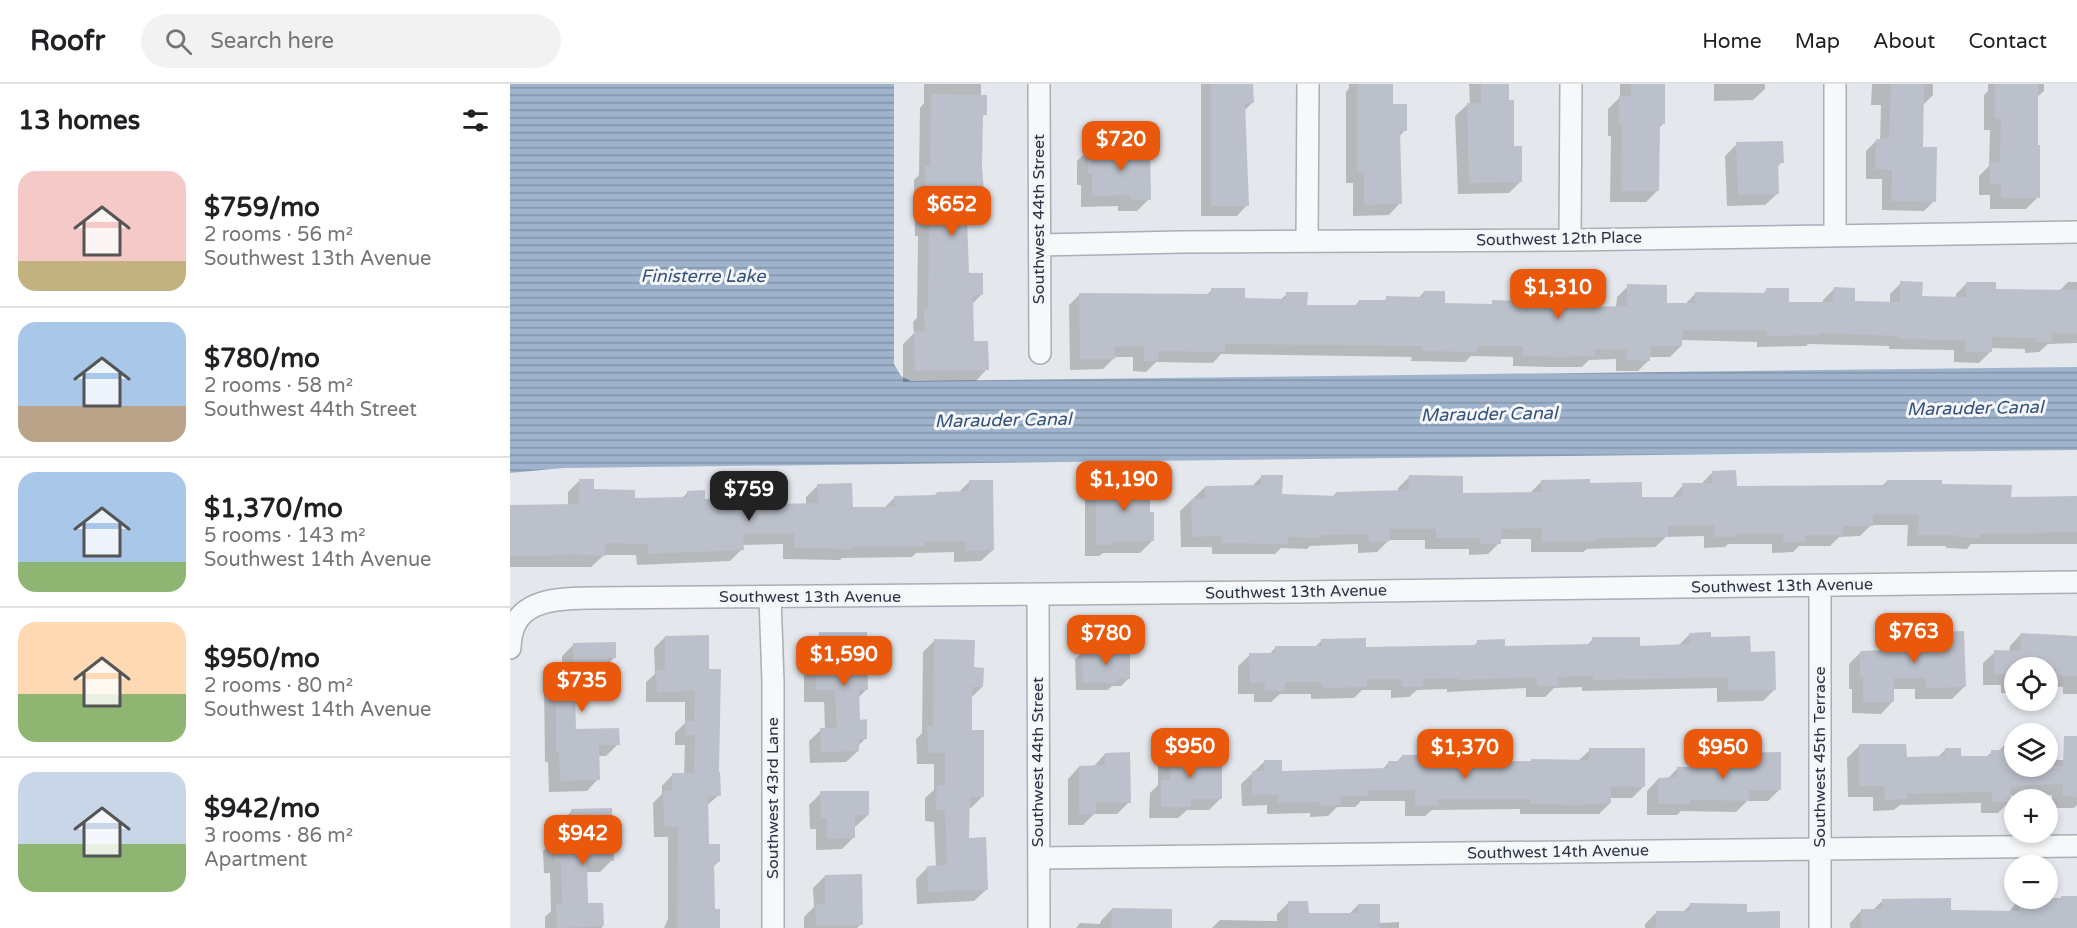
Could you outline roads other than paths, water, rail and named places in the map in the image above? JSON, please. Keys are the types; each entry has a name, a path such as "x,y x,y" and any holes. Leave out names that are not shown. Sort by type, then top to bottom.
{"street":[{"name":"Southwest 44th Street","path":"1039,84 1040,353"},
{"path":"1307,242 1308,84"},
{"path":"1570,240 1571,84"},
{"path":"1835,84 1835,236"},
{"name":"Southwest 12th Place","path":"1040,245 2077,232"},
{"name":"Southwest 13th Avenue","path":"510,648 510,634 519,616 538,603 561,599 1038,596 2077,582"},
{"name":"Southwest 45th Terrace","path":"1820,585 1820,928"},
{"name":"Southwest 44th Street","path":"1038,596 1039,928"},
{"name":"Southwest 43rd Lane","path":"770,597 773,694 773,928"},
{"name":"Southwest 14th Avenue","path":"1039,858 2077,846"}],"water":[{"name":"Finisterre Lake","path":"510,84 894,84 894,364 901,376 911,381 2077,367 2077,450 563,468 510,473"}],"water label":[{"name":"Marauder Canal","path":"1975,408"},
{"name":"Marauder Canal","path":"1489,414"},
{"name":"Marauder Canal","path":"1003,420"}]}
